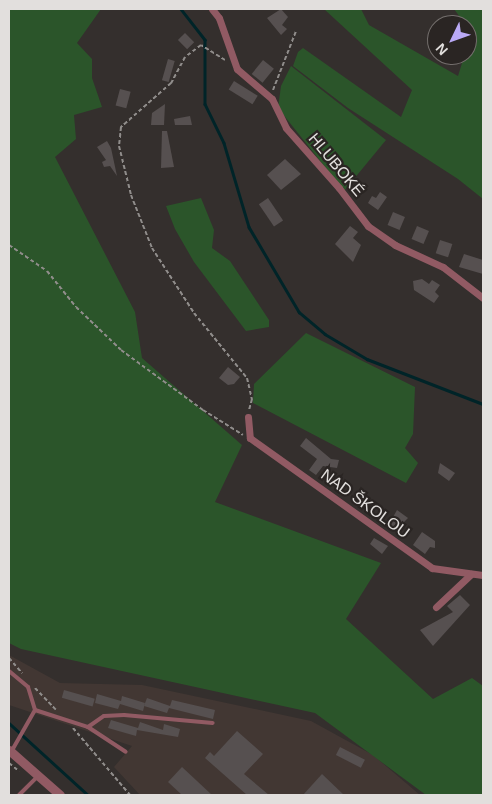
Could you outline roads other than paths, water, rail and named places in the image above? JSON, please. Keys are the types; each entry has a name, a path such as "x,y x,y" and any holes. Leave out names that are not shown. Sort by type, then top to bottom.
{"street":[{"name":"HLUBOKÉ","path":"212,9 237,69 272,99 286,128 339,188 368,226 395,245 442,267 483,298"},
{"name":"NAD ŠKOLOU","path":"248,417 250,438 432,568 483,575"},
{"path":"436,607 471,574"},
{"path":"10,751 60,795"}],"lane":[{"path":"9,671 28,687 35,710 10,751"},
{"path":"35,710 88,727 126,752"},
{"path":"88,727 104,716 124,714 213,724"},
{"path":"19,795 38,775"}],"waterway":[{"path":"181,9 205,40 205,104 224,143 249,227 299,312 325,334 367,359 483,404"},
{"path":"9,723 88,795"}]}
